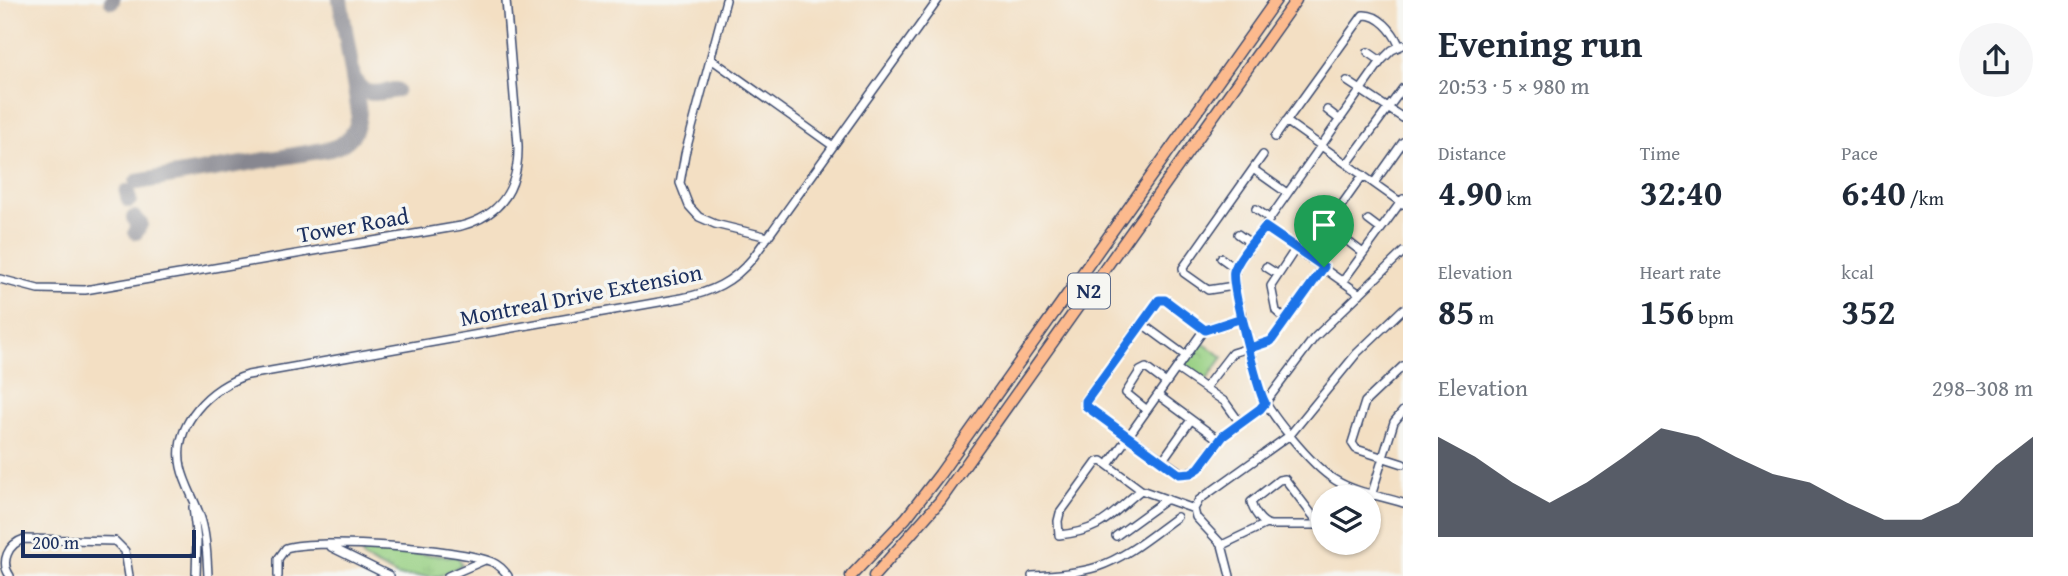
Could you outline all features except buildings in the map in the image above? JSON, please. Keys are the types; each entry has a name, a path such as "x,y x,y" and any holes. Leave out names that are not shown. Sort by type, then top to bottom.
{"highway":[{"name":"N2","path":"851,576 906,518 940,474 1276,0"},
{"name":"N2","path":"874,576 923,523 952,484 1296,0"},
{"path":"843,576 860,568"}],"street":[{"name":"Tower Road","path":"0,278 38,289 85,290 461,226 486,216 509,191 518,168 506,0"},
{"path":"726,0 681,172 682,193 693,211 706,221 768,237"},
{"name":"Montreal Drive Extension","path":"208,576 204,531 180,466 180,453 185,430 201,404 214,391 248,375 696,296 731,281 752,259 938,0"},
{"path":"1275,137 1363,15 1370,16 1389,28 1401,45 1381,61 1252,244 1236,268 1233,278 1258,387 1265,403 1290,435 1334,480 1348,485"},
{"path":"1368,52 1381,61"},
{"path":"710,59 833,146"},
{"path":"1347,81 1403,118"},
{"path":"1348,164 1403,88"},
{"path":"1327,110 1340,120"},
{"path":"1286,121 1402,201 1343,281"},
{"path":"1374,183 1403,142"},
{"path":"1234,286 1208,290 1182,270 1263,155"},
{"path":"1253,169 1287,193"},
{"path":"1306,255 1363,175"},
{"path":"1256,209 1270,219"},
{"path":"1368,220 1380,229"},
{"path":"1265,227 1360,294"},
{"path":"1238,234 1252,244"},
{"path":"1350,243 1363,253"},
{"path":"1286,320 1276,311 1271,289 1277,274 1296,248"},
{"path":"1205,330 1162,299 1157,300 1085,403 1179,474 1191,473 1202,464 1219,440 1260,409 1314,338 1403,252"},
{"path":"1222,258 1236,268"},
{"path":"1266,267 1277,274"},
{"path":"1205,388 1230,355 1269,343 1324,267"},
{"path":"1230,576 1222,545 1196,517 1194,509 1199,500 1290,435 1350,360 1403,309"},
{"path":"1108,465 1205,330 1242,318"},
{"path":"1142,323 1186,356"},
{"path":"1403,366 1365,402 1352,442 1356,449 1403,464"},
{"path":"1147,410 1126,393 1140,371 1146,368 1167,383"},
{"path":"1177,369 1224,402 1240,423"},
{"path":"1158,395 1219,440"},
{"path":"1375,485 1394,422 1403,411"},
{"path":"1162,461 1191,419"},
{"path":"1141,490 1097,526 1080,533 1059,535 1059,517 1097,462 1102,461 1141,490 1194,509"},
{"path":"1266,524 1251,502 1279,480 1285,479 1311,512"},
{"path":"1381,497 1403,503"},
{"name":"Montreal Drive Extension","path":"193,499 197,541 196,576"},
{"path":"1116,536 1167,499"},
{"path":"1032,576 1072,574 1097,567 1123,555 1177,517"},
{"path":"1222,545 1266,524 1311,525"},
{"path":"10,576 5,567 8,550 12,544 24,538 116,541 125,551 129,576"},
{"path":"327,545 390,576"},
{"path":"278,576 278,559 286,548 327,545 438,551 485,560 499,566 508,576"},
{"path":"448,576 485,560"}],"green space":[{"path":"1201,342 1223,357 1205,382 1185,368 1184,364"},
{"path":"365,550 458,557 462,565 440,576 398,576 363,558 362,553"}],"taxiway":[{"path":"137,182 330,149 347,140 357,126 359,113 340,0"},
{"path":"354,78 361,89 371,93 396,90"},
{"path":"127,192 129,200"},
{"path":"134,218 140,224 136,232"}],"route":[{"path":"1324,267 1265,227 1237,265 1233,280 1250,348 1258,387 1265,403 1223,436 1199,468 1191,473 1179,474 1086,406 1086,401 1159,300 1165,300 1205,330 1242,318 1250,348 1265,345 1271,341 1324,267"}]}
